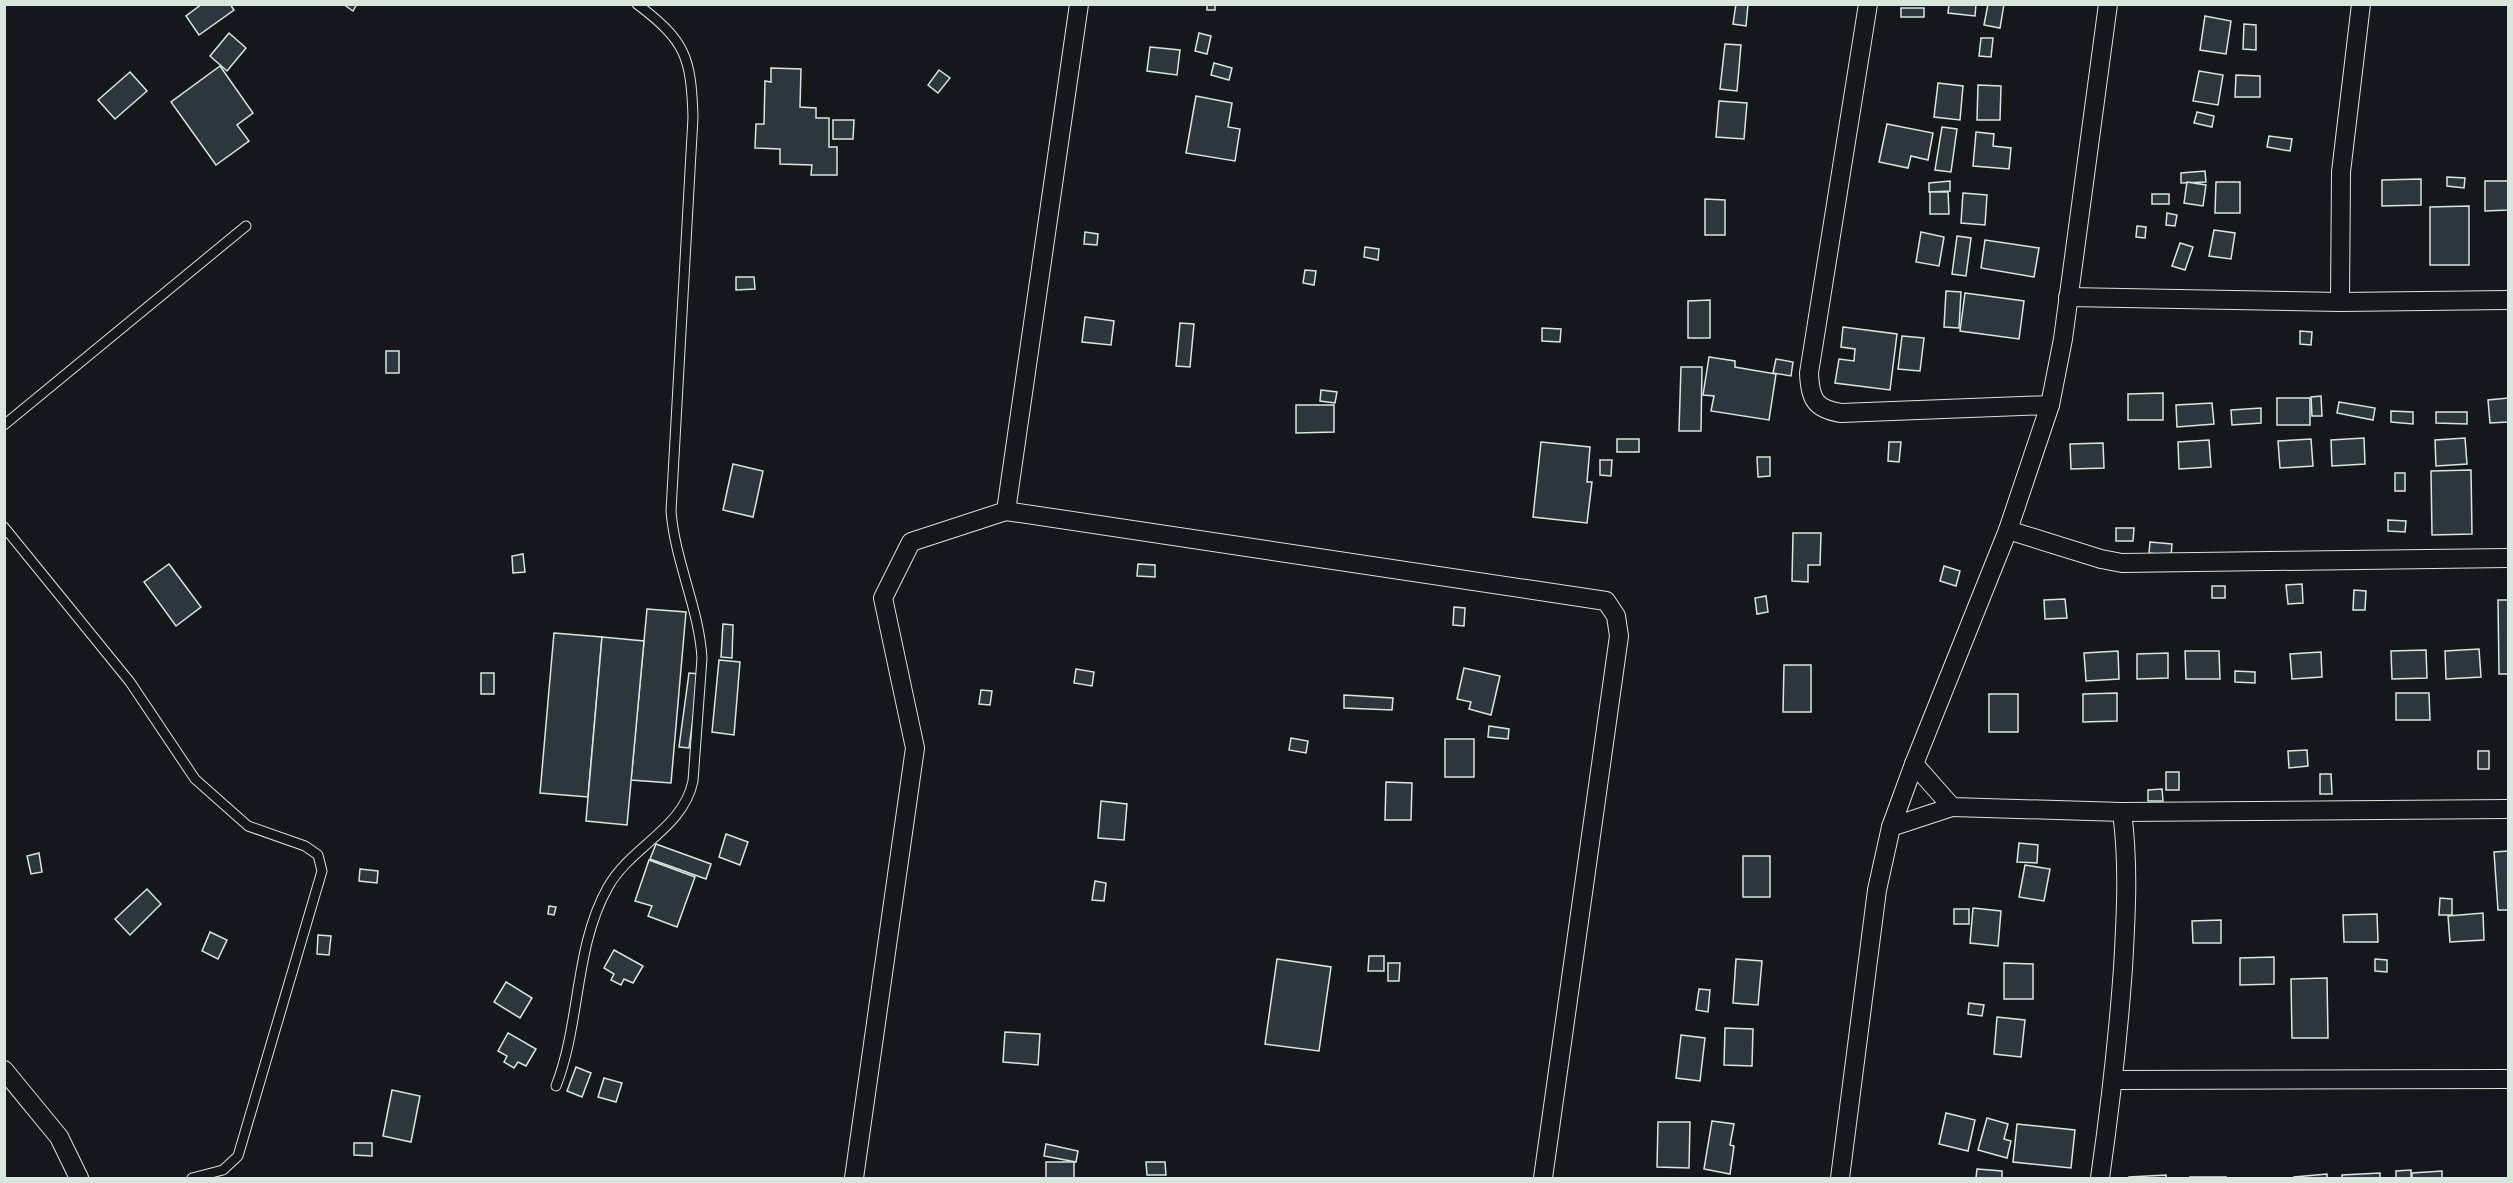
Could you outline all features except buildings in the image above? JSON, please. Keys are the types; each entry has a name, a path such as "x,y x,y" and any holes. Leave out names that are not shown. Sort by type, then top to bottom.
{"street":[{"path":"1006,511 1079,4"},
{"path":"1868,4 1809,373 1809,390 1816,403 1826,411 1841,413 2050,405"},
{"path":"1840,1179 1877,890 1892,827 1914,764 2008,530 2050,405 2063,339 2108,4"},
{"path":"2340,302 2341,172 2361,4"},
{"path":"2068,297 2340,302 2508,300"},
{"path":"854,1179 915,748 883,598 911,542 1006,511 1606,601 1616,616 1619,636 1543,1179"},
{"path":"2008,530 2101,559 2122,563 2508,558"},
{"path":"1914,764 1952,807"},
{"path":"1892,827 1952,807 2122,812 2508,809"},
{"path":"2100,1179 2115,1080 2128,893 2127,849 2122,812"},
{"path":"4,1070 59,1137 79,1179"},
{"path":"2115,1080 2508,1079"}],"lane":[{"path":"556,1086 568,1049 590,932 598,907 609,885 622,868 681,811 690,795 693,781 702,658 701,641 672,532 671,512 692,93 687,57 680,45 655,18 637,4"},
{"path":"4,425 246,226"},
{"path":"4,527 130,682 195,778 248,826 305,846 318,855 322,871 238,1156 223,1170 192,1179"}]}
